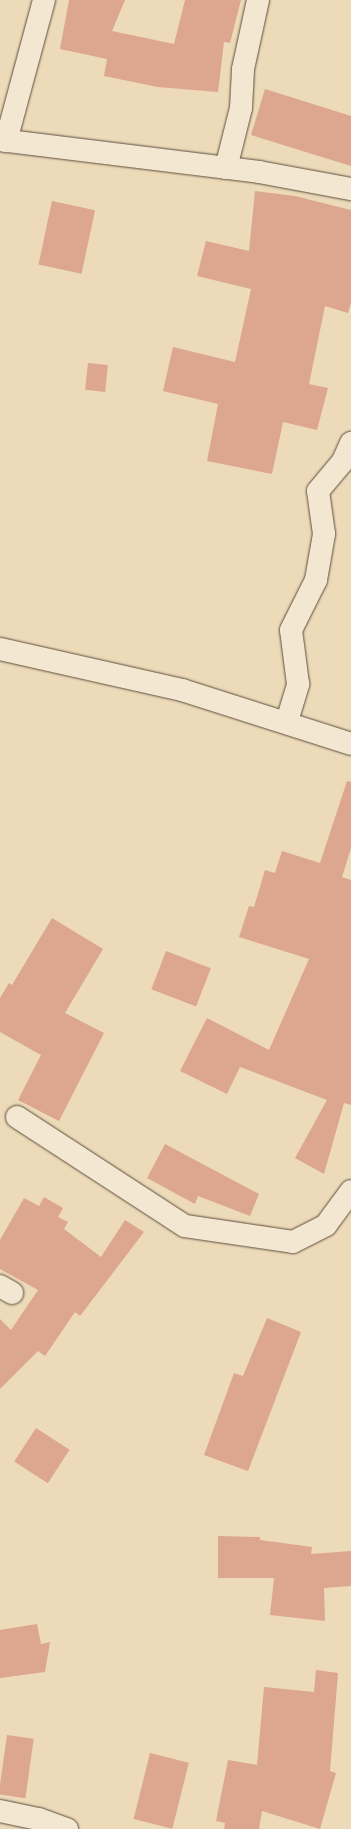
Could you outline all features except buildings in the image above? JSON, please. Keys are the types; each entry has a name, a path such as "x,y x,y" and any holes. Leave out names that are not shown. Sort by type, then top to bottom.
{"street":[{"path":"44,0 3,140 226,168 351,189"},
{"path":"226,168 241,108 243,69 258,0"},
{"path":"287,721 298,684 291,630 316,580 324,534 318,491 343,461 351,443"},
{"path":"0,649 182,690 287,721 351,744"},
{"path":"17,1117 185,1226 293,1242 326,1225 351,1191"},
{"path":"0,1811 39,1819 67,1829"}]}
